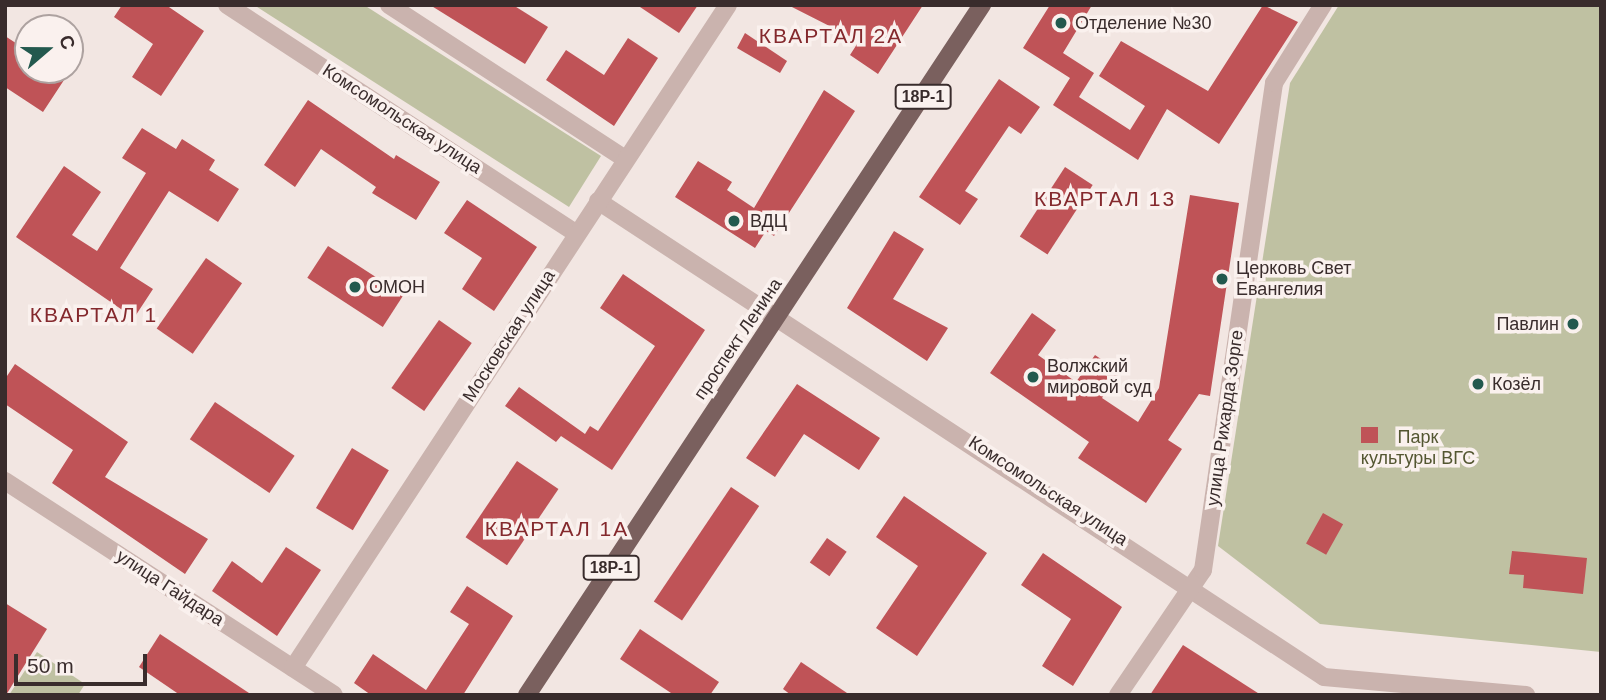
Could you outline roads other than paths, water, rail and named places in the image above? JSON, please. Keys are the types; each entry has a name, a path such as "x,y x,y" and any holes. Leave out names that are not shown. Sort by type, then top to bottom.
{"main road":[{"name":"проспект Ленина","path":"527,695 982,5"}],"street":[{"name":"Комсомольская улица","path":"227,5 576,233"},
{"path":"389,5 625,159"},
{"name":"Московская улица","path":"293,668 728,5"},
{"name":"улица Рихарда Зорге","path":"1118,695 1194,588 1203,570 1274,83 1323,5"},
{"name":"Комсомольская улица","path":"598,201 779,315 1194,588 1324,677 1526,695"},
{"name":"улица Гайдара","path":"5,481 334,695"}],"place":[{"name":"Отделение №30","path":"1061,23"},
{"name":"ВДЦ","path":"734,221"},
{"name":"Церковь Свет Евангелия","path":"1222,279"},
{"name":"ОМОН","path":"355,287"},
{"name":"Павлин","path":"1573,324"},
{"name":"Волжский мировой суд","path":"1033,377"},
{"name":"Козёл","path":"1478,384"}],"district":[{"name":"КВАРТАЛ 2А","path":"831,36"},
{"name":"КВАРТАЛ 13","path":"1105,199"},
{"name":"КВАРТАЛ 1","path":"94,315"},
{"name":"КВАРТАЛ 1А","path":"557,529"}],"park label":[{"name":"Парк культуры ВГС","path":"1418,448"}]}
